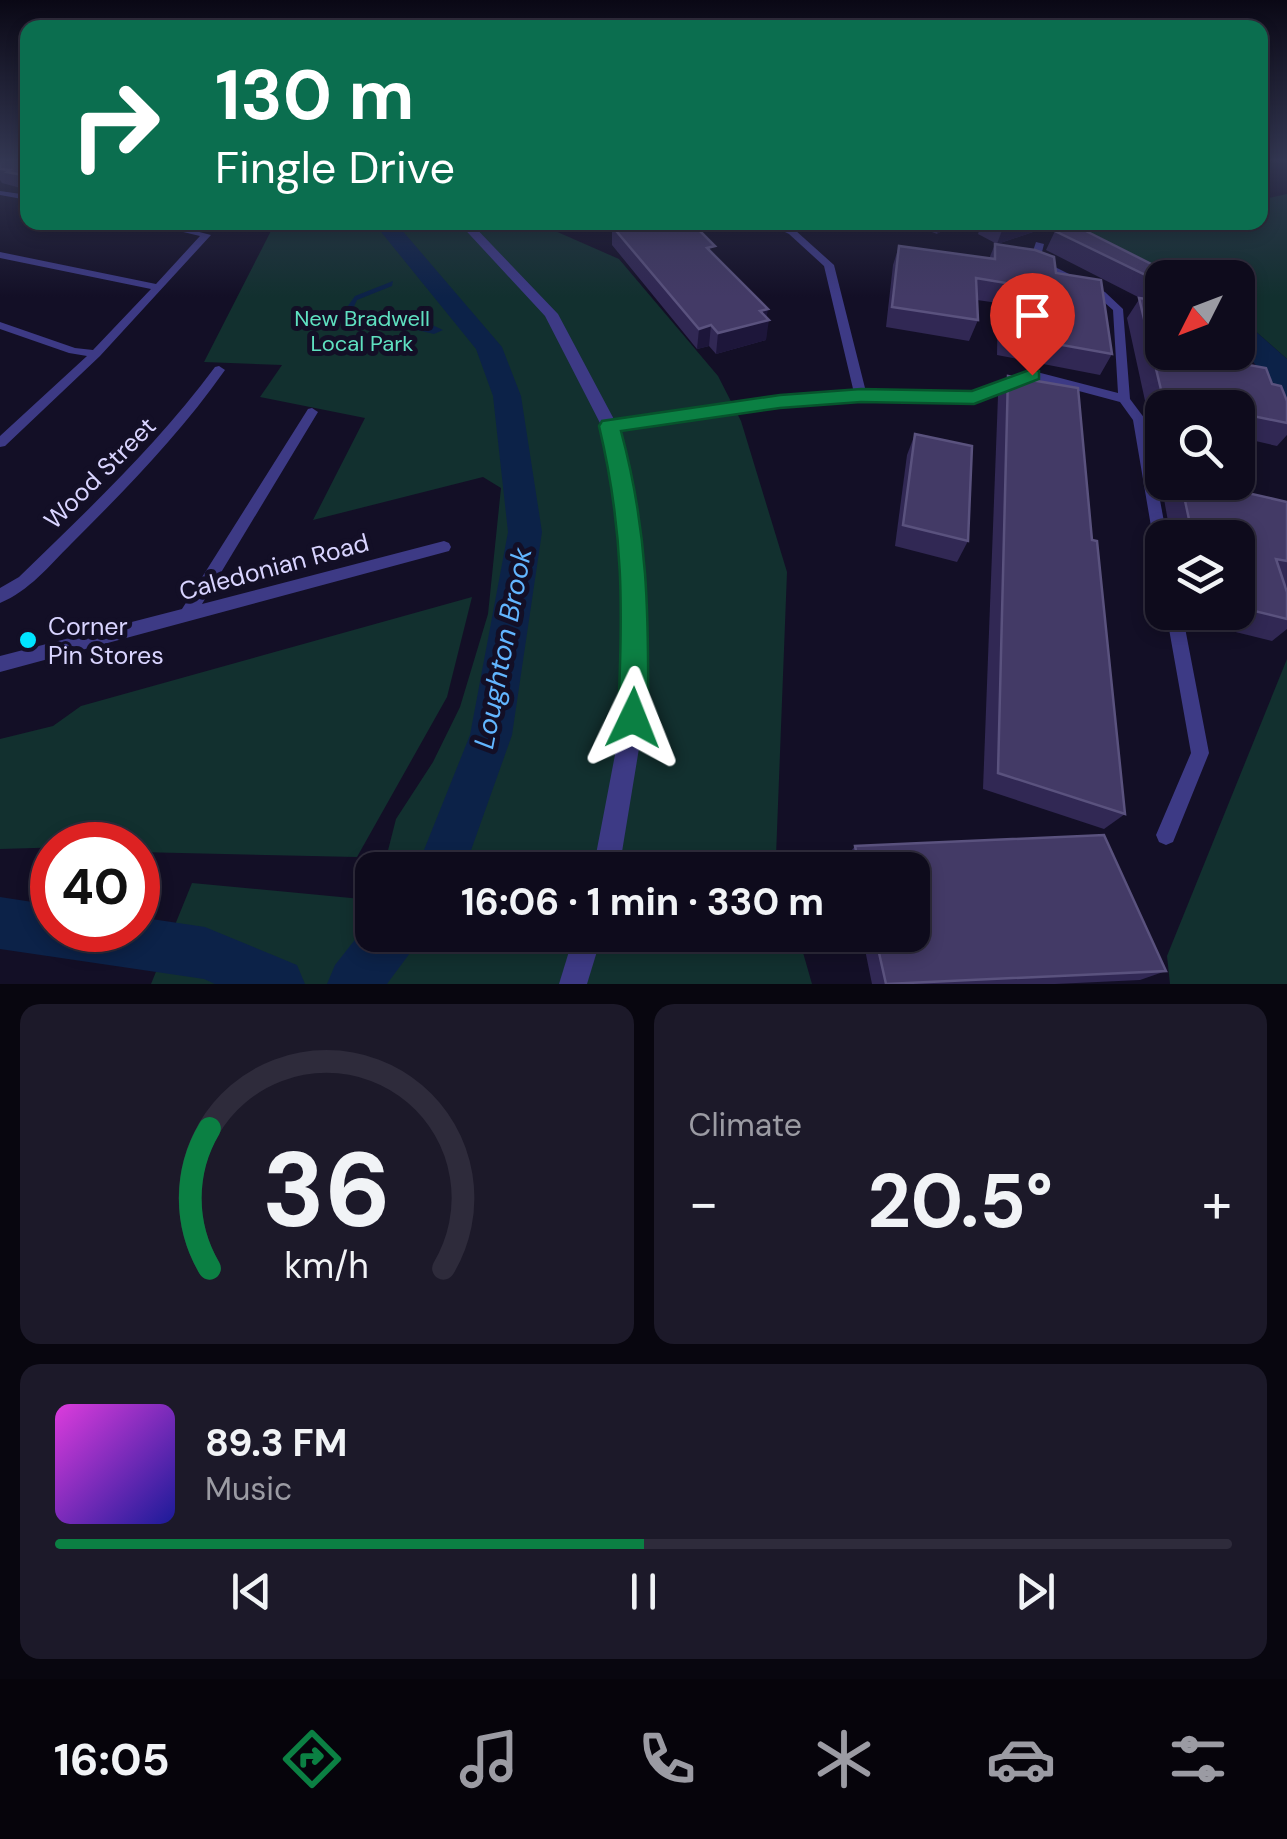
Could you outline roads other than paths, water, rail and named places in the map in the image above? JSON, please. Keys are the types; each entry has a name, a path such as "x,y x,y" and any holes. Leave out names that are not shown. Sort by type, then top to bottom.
{"street":[{"path":"3,437 96,354 206,235 182,230"},
{"path":"468,230 551,314 609,426 626,491 636,592 633,718 609,852"},
{"path":"787,230 829,265 861,396"},
{"path":"1035,260 1039,244"},
{"path":"0,256 158,287"},
{"path":"1020,258 1035,260 1101,294 1118,309 1124,399 1138,419 1157,520"},
{"path":"0,325 96,354"},
{"name":"Wood Street","path":"0,596 24,580 152,454 180,425 219,370"},
{"path":"609,426 775,402 861,396 974,398 1032,375 1124,399"},
{"path":"186,616 312,412"},
{"name":"Caledonian Road","path":"0,664 444,547"},
{"path":"1166,836 1200,753 1177,630"},
{"path":"573,984 583,952"}],"water":[{"path":"393,281 392,286 357,300 352,311 357,323 406,313 443,330 434,334 392,324 349,330 341,325 340,317 355,296"},
{"path":"1255,331 1287,359 1287,406 1255,364"}],"waterway":[{"name":"Loughton Brook","path":"390,230 489,347 507,396 525,532 491,735 447,852"},
{"name":"Loughton Brook","path":"0,923 205,953 278,984"},
{"name":"Loughton Brook","path":"354,984 379,952"}],"place":[{"name":"Corner Pin Stores","path":"28,640"}],"park label":[{"name":"New Bradwell Local Park","path":"362,330"}]}
